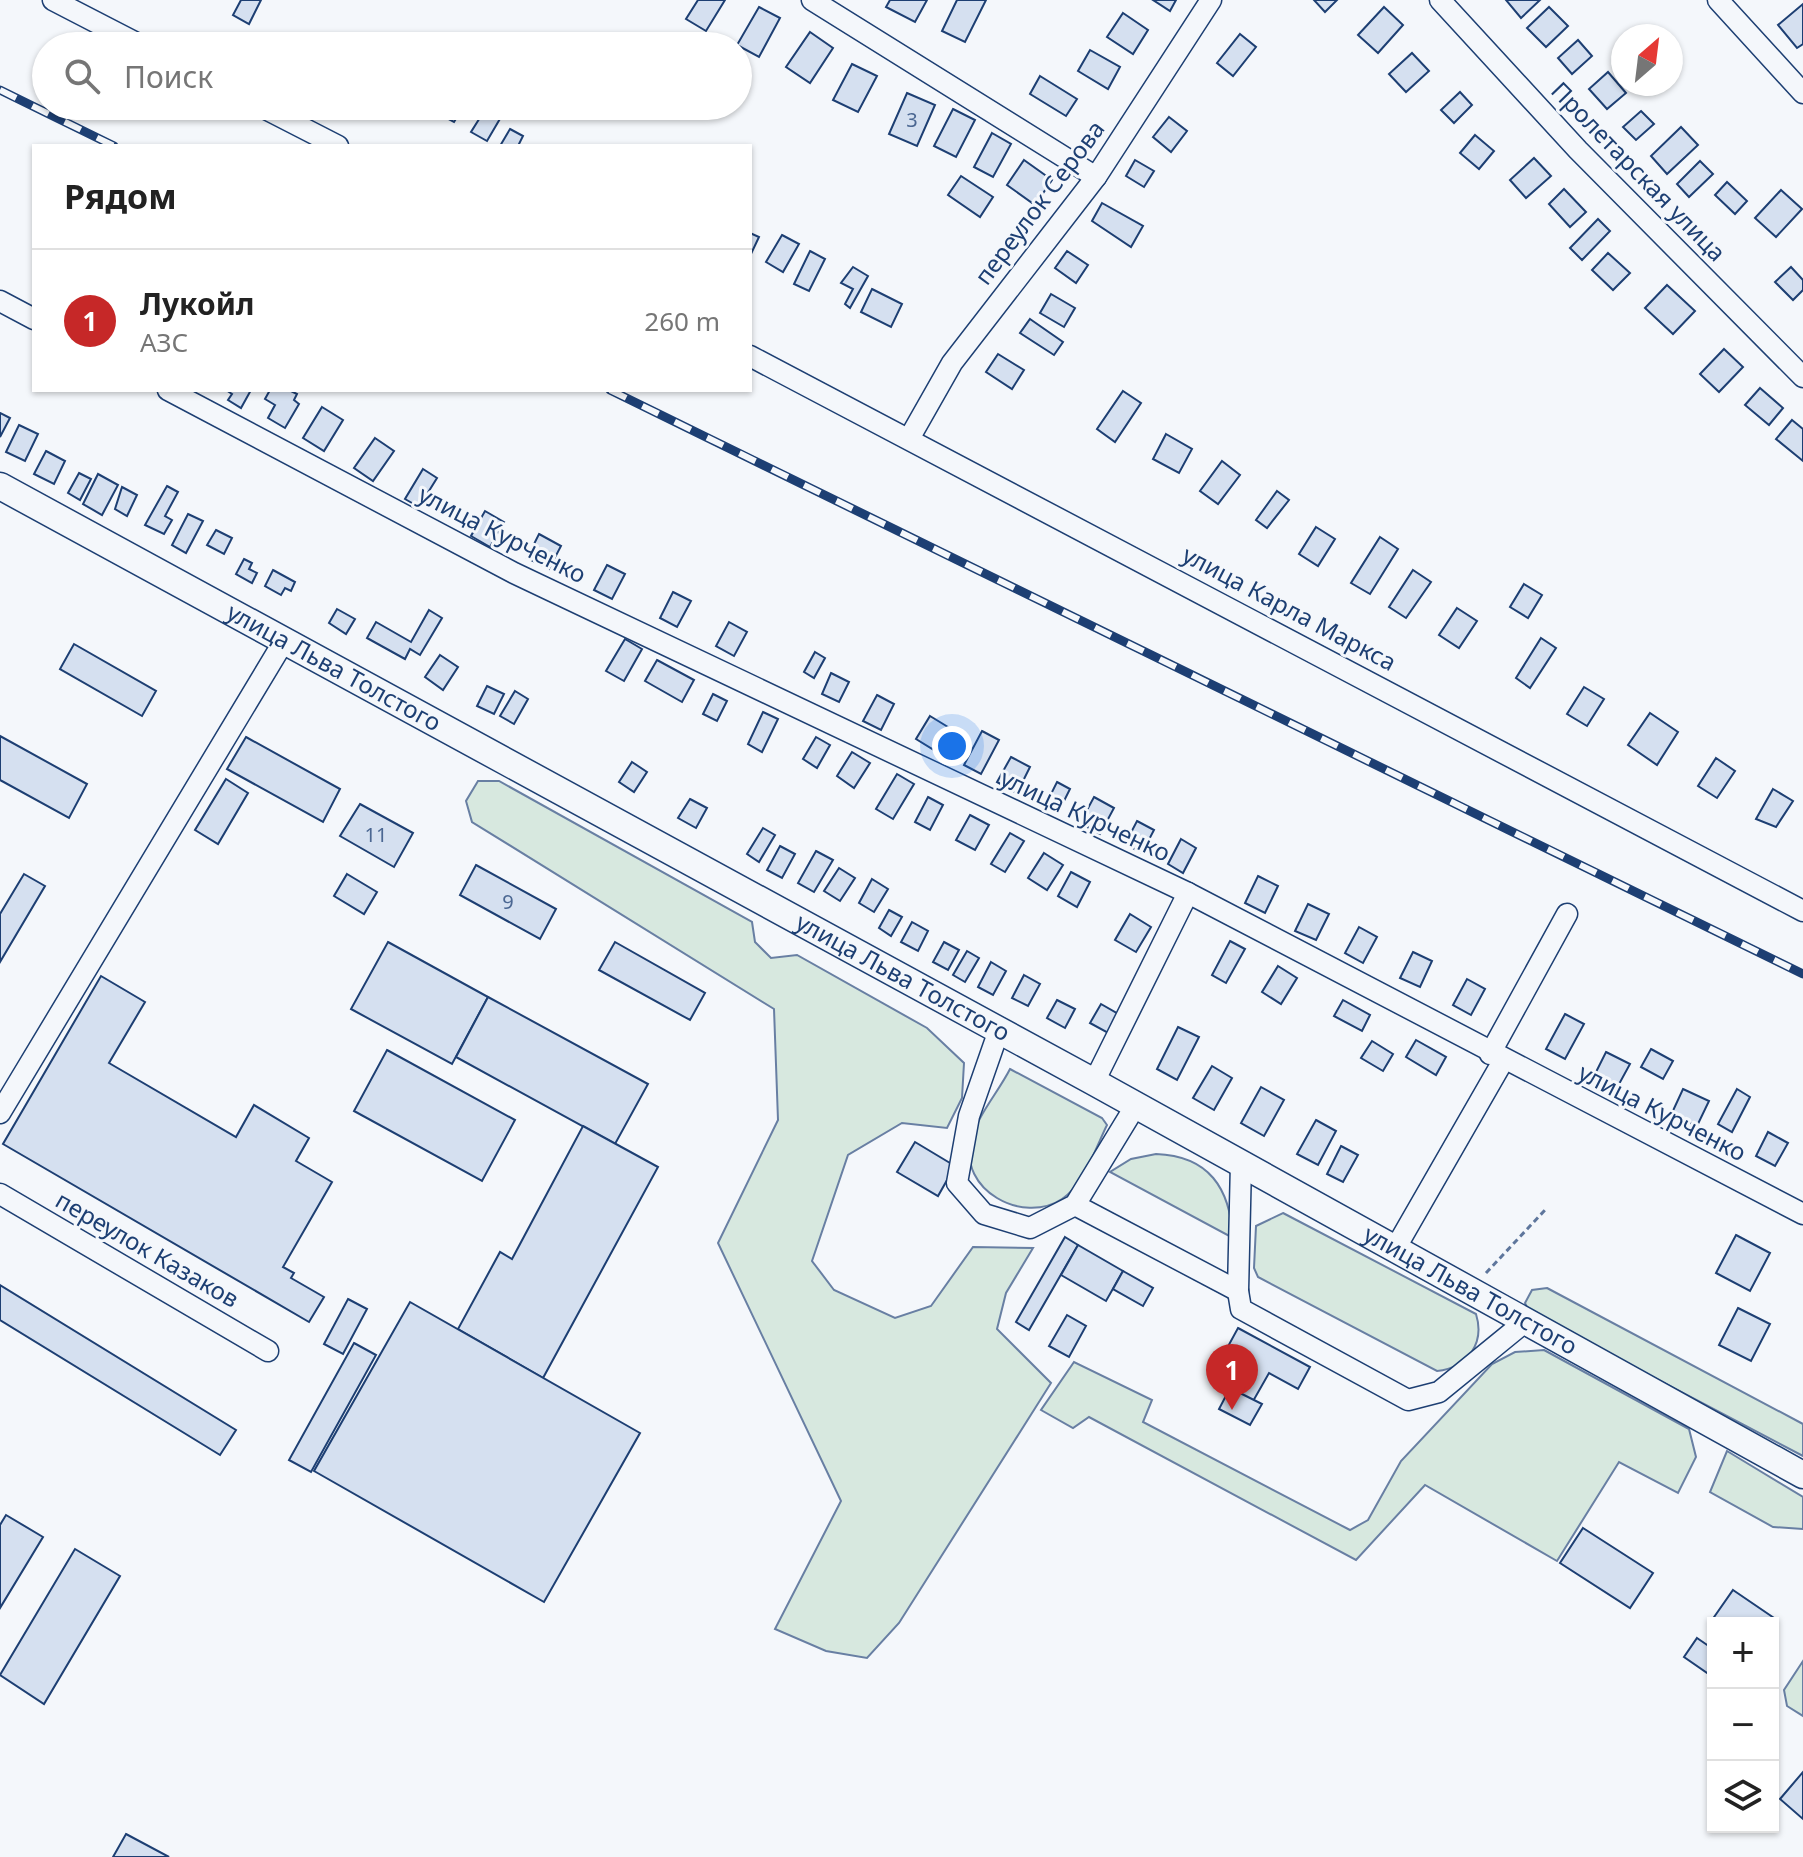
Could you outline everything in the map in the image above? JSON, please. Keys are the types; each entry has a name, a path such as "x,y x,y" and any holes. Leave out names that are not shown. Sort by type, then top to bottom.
{"main road":[{"name":"улица Льва Толстого","path":"0,486 1136,1105 1803,1475"}],"street":[{"path":"53,0 115,32"},
{"path":"812,0 1096,177"},
{"name":"переулок Серова","path":"910,437 952,363 1096,177 1211,0"},
{"name":"Пролетарская улица","path":"1440,0 1578,150 1803,377"},
{"path":"1718,0 1803,93"},
{"path":"287,120 334,144"},
{"path":"0,301 32,318"},
{"name":"улица Карла Маркса","path":"752,357 910,437 1803,911"},
{"name":"улица Курченко","path":"172,392 514,573 1188,893 1497,1058 1803,1214"},
{"path":"0,1113 284,641"},
{"path":"1094,1082 1188,893"},
{"path":"1395,1249 1497,1058 1567,914"},
{"path":"999,1030 969,1116 957,1183 984,1214 1030,1228 1075,1205 1136,1105"},
{"path":"1241,1163 1238,1291 1241,1309 1408,1400 1439,1392 1526,1321"},
{"name":"переулок Казаков","path":"0,1194 268,1351"},
{"path":"1075,1205 1238,1291"}],"path":[{"path":"1470,1290 1545,1210"}],"shaded area":[{"path":"478,781 499,781 752,922 755,942 771,958 797,955 927,1028 964,1063 962,1098 947,1128 902,1123 848,1155 812,1261 834,1290 895,1318 931,1306 973,1247 1033,1248 1006,1293 997,1329 1051,1383 899,1623 867,1658 826,1651 775,1629 841,1501 718,1243 778,1120 774,1009 472,822 466,801"},
{"path":"1010,1069 1102,1118 1107,1125 1077,1185 1062,1199 1046,1206 1030,1208 997,1198 974,1174 970,1158 974,1131"},
{"path":"1156,1154 1190,1161 1213,1178 1227,1204 1233,1238 1110,1172 1131,1159"},
{"path":"1283,1213 1476,1314 1478,1335 1472,1352 1457,1365 1437,1371 1258,1277 1254,1268 1256,1226"},
{"path":"1547,1288 1803,1424 1803,1456 1529,1312 1525,1303 1532,1290"},
{"path":"1544,1350 1689,1429 1696,1457 1678,1493 1619,1462 1557,1561 1425,1485 1356,1560 1089,1417 1073,1428 1041,1410 1074,1362 1152,1400 1143,1422 1350,1530 1368,1520 1401,1461 1492,1364 1515,1352"},
{"path":"1727,1451 1803,1497 1803,1529 1773,1527 1710,1492"},
{"path":"1803,1661 1803,1716 1787,1706 1784,1690"}],"building":[{"path":"241,0 261,0 249,24 233,15"},
{"path":"698,0 725,0 706,31 686,19"},
{"path":"890,0 927,0 915,22 886,7"},
{"path":"957,0 986,0 965,42 942,31"},
{"path":"1153,0 1176,0 1170,11"},
{"path":"1314,0 1337,0 1325,12"},
{"path":"1506,0 1540,0 1521,18"},
{"path":"1803,4 1803,44 1797,48 1778,25"},
{"path":"759,7 780,18 759,57 752,53 752,32 745,32"},
{"path":"1384,7 1403,25 1378,53 1358,35"},
{"path":"1549,7 1568,26 1546,47 1527,28"},
{"path":"1123,13 1148,30 1133,54 1107,37"},
{"path":"810,32 833,48 810,83 786,67"},
{"path":"1240,34 1256,47 1233,76 1217,63"},
{"path":"1578,40 1592,56 1572,74 1558,58"},
{"path":"1090,50 1120,67 1108,89 1078,71"},
{"path":"1412,53 1429,71 1406,92 1389,74"},
{"path":"852,64 877,76 858,112 833,100"},
{"path":"1608,72 1611,76 1611,96 1622,96 1607,109 1589,89"},
{"path":"1040,76 1077,99 1066,116 1030,94"},
{"path":"1460,92 1472,105 1454,123 1441,110"},
{"path":"907,93 935,105 917,146 889,134"},
{"path":"953,109 975,120 956,157 934,146"},
{"path":"1641,111 1654,124 1636,140 1623,127"},
{"path":"1169,117 1187,131 1171,152 1153,137"},
{"path":"478,120 499,120 487,141 471,132"},
{"path":"1681,127 1698,145 1667,174 1651,156"},
{"path":"510,129 523,136 519,144 501,144"},
{"path":"992,133 1011,144 993,177 974,167"},
{"path":"1475,135 1494,151 1479,169 1460,153"},
{"path":"1534,158 1551,176 1526,198 1510,180"},
{"path":"1024,160 1052,180 1035,205 1007,185"},
{"path":"1135,160 1154,171 1144,187 1126,176"},
{"path":"1700,161 1713,174 1689,197 1677,184"},
{"path":"961,176 993,197 980,217 948,195"},
{"path":"1727,182 1747,201 1735,214 1715,195"},
{"path":"1564,189 1586,212 1570,227 1549,204"},
{"path":"1781,190 1802,209 1776,237 1755,218"},
{"path":"1102,203 1143,226 1131,247 1092,221"},
{"path":"1598,219 1610,231 1582,260 1570,248"},
{"path":"752,234 759,237 752,252"},
{"path":"782,235 799,244 783,272 766,262"},
{"path":"810,251 825,259 809,291 794,284"},
{"path":"1067,251 1088,265 1076,283 1055,268"},
{"path":"1608,253 1630,273 1613,290 1592,270"},
{"path":"853,267 868,276 850,308 845,304 853,289 841,283"},
{"path":"1791,267 1803,280 1803,290 1793,300 1775,282"},
{"path":"1667,285 1695,311 1673,334 1645,308"},
{"path":"872,289 902,304 891,327 861,312"},
{"path":"1051,294 1075,308 1064,327 1040,313"},
{"path":"1030,319 1063,342 1054,355 1020,333"},
{"path":"1724,349 1743,367 1719,392 1700,374"},
{"path":"998,354 1024,370 1012,389 986,372"},
{"path":"1760,388 1783,408 1769,425 1745,405"},
{"path":"1123,391 1141,403 1115,442 1097,429"},
{"path":"229,392 250,392 241,408 228,400 232,394"},
{"path":"269,392 297,394 294,400 299,404 285,428 268,418 275,405 265,399"},
{"path":"322,407 343,420 324,451 303,438"},
{"path":"0,413 10,418 0,437"},
{"path":"1792,420 1803,429 1803,461 1776,439"},
{"path":"19,425 38,434 25,461 6,452"},
{"path":"1166,434 1192,449 1179,473 1153,459"},
{"path":"375,438 394,451 373,481 354,468"},
{"path":"46,451 65,461 54,484 34,474"},
{"path":"1222,461 1240,475 1218,504 1200,491"},
{"path":"423,469 437,478 419,507 405,499"},
{"path":"79,473 91,479 80,500 68,493"},
{"path":"98,474 118,485 102,515 83,504"},
{"path":"167,486 178,492 165,516 172,520 164,534 145,525"},
{"path":"122,487 137,495 127,516 115,509"},
{"path":"1277,491 1289,500 1267,528 1256,520"},
{"path":"485,511 504,522 490,547 471,536"},
{"path":"188,514 203,521 186,553 172,545"},
{"path":"1316,527 1335,539 1318,566 1299,554"},
{"path":"216,530 232,538 224,554 207,545"},
{"path":"539,534 561,546 549,569 527,558"},
{"path":"1380,537 1398,549 1370,594 1351,583"},
{"path":"244,559 252,563 249,569 257,573 252,583 236,574"},
{"path":"607,565 625,574 612,599 594,590"},
{"path":"273,570 295,582 291,591 285,588 281,595 265,586"},
{"path":"1413,570 1431,582 1406,618 1389,607"},
{"path":"1524,584 1542,595 1528,618 1510,607"},
{"path":"673,592 691,601 677,627 660,618"},
{"path":"1457,608 1477,621 1459,648 1439,635"},
{"path":"337,609 355,619 346,634 329,623"},
{"path":"429,610 442,618 420,655 410,649 405,659 367,638 376,622 411,642"},
{"path":"729,622 747,632 734,656 716,646"},
{"path":"1541,638 1556,648 1530,688 1516,678"},
{"path":"625,639 642,649 624,681 606,671"},
{"path":"74,644 156,691 142,716 60,669"},
{"path":"815,652 825,658 814,678 804,672"},
{"path":"440,655 458,667 443,690 425,677"},
{"path":"657,660 694,680 682,702 645,681"},
{"path":"831,673 849,682 839,702 822,694"},
{"path":"487,686 504,694 494,714 477,706"},
{"path":"1584,687 1604,699 1587,726 1567,714"},
{"path":"515,691 528,699 514,724 500,716"},
{"path":"713,694 727,701 717,721 703,714"},
{"path":"877,695 894,704 881,730 863,721"},
{"path":"763,712 778,719 762,752 748,744"},
{"path":"1650,713 1678,732 1657,765 1628,745"},
{"path":"930,716 948,727 934,750 916,739"},
{"path":"982,731 999,740 981,774 964,765"},
{"path":"0,736 87,784 69,818 0,780"},
{"path":"246,737 340,789 323,822 227,769"},
{"path":"816,737 830,745 817,768 803,759"},
{"path":"852,752 870,763 854,788 837,776"},
{"path":"1011,757 1030,767 1017,793 997,782"},
{"path":"1716,758 1735,771 1717,798 1698,786"},
{"path":"632,762 647,772 634,792 619,782"},
{"path":"897,774 914,784 893,819 876,809"},
{"path":"226,779 248,793 218,844 195,830"},
{"path":"1057,782 1070,789 1059,811 1046,804"},
{"path":"1773,789 1793,801 1776,827 1756,819"},
{"path":"928,797 943,805 930,830 915,822"},
{"path":"1094,797 1114,808 1100,834 1080,823"},
{"path":"690,799 707,808 696,828 678,818"},
{"path":"360,804 413,833 394,867 340,836"},
{"path":"970,815 989,825 975,850 956,840"},
{"path":"1137,821 1154,830 1142,853 1125,844"},
{"path":"763,828 775,835 759,862 747,854"},
{"path":"1010,833 1024,841 1005,872 991,864"},
{"path":"1181,839 1196,848 1183,873 1168,864"},
{"path":"780,846 795,854 782,878 767,870"},
{"path":"816,851 833,860 814,892 798,883"},
{"path":"1044,853 1063,865 1047,890 1028,878"},
{"path":"476,865 556,909 540,939 460,895"},
{"path":"839,868 855,878 840,901 824,891"},
{"path":"1071,872 1090,882 1077,907 1058,896"},
{"path":"24,874 45,886 0,962 0,914"},
{"path":"347,874 377,892 364,914 334,896"},
{"path":"1258,876 1278,886 1265,913 1245,903"},
{"path":"872,879 888,889 874,912 859,903"},
{"path":"1308,904 1329,914 1316,940 1295,931"},
{"path":"889,910 902,917 891,936 879,928"},
{"path":"1130,914 1151,927 1136,952 1115,940"},
{"path":"912,922 928,931 918,951 901,942"},
{"path":"1359,927 1377,937 1363,963 1345,953"},
{"path":"1230,941 1245,949 1226,983 1212,975"},
{"path":"388,942 488,997 452,1064 351,1009"},
{"path":"615,942 705,993 690,1020 599,970"},
{"path":"944,942 959,950 948,970 933,962"},
{"path":"967,951 979,958 965,982 953,975"},
{"path":"1413,952 1432,961 1420,987 1400,978"},
{"path":"991,962 1006,971 993,995 978,987"},
{"path":"1278,966 1297,978 1281,1004 1262,992"},
{"path":"1024,975 1040,984 1028,1006 1012,998"},
{"path":"101,976 145,1002 109,1063 236,1137 254,1105 309,1138 296,1161 332,1182 283,1267 294,1273 291,1278 324,1297 309,1322 3,1144"},
{"path":"1467,979 1485,989 1471,1015 1453,1005"},
{"path":"488,997 648,1084 615,1144 456,1057"},
{"path":"1057,1000 1075,1009 1065,1028 1047,1018"},
{"path":"1343,1000 1370,1015 1362,1031 1334,1016"},
{"path":"1101,1004 1120,1015 1110,1034 1090,1023"},
{"path":"1565,1014 1584,1024 1565,1059 1546,1049"},
{"path":"1178,1027 1199,1037 1177,1080 1157,1069"},
{"path":"1416,1040 1446,1057 1436,1075 1406,1057"},
{"path":"1372,1041 1393,1054 1383,1071 1361,1058"},
{"path":"1651,1049 1673,1061 1663,1079 1641,1067"},
{"path":"387,1050 515,1120 482,1181 354,1111"},
{"path":"1606,1052 1630,1064 1618,1086 1595,1074"},
{"path":"1212,1066 1232,1078 1214,1110 1193,1098"},
{"path":"1261,1087 1284,1100 1264,1136 1241,1123"},
{"path":"1683,1089 1709,1101 1697,1126 1671,1115"},
{"path":"1737,1089 1750,1097 1732,1132 1718,1124"},
{"path":"1316,1120 1336,1131 1318,1165 1297,1154"},
{"path":"583,1126 658,1167 543,1378 458,1329 500,1252 512,1259"},
{"path":"1768,1132 1788,1143 1775,1166 1756,1156"},
{"path":"915,1142 955,1166 938,1196 897,1172"},
{"path":"1341,1146 1358,1155 1343,1182 1327,1174"},
{"path":"1736,1235 1770,1253 1750,1291 1716,1273"},
{"path":"1065,1237 1078,1245 1029,1330 1016,1322"},
{"path":"1078,1245 1123,1271 1106,1301 1061,1275"},
{"path":"1123,1271 1153,1288 1143,1306 1113,1289"},
{"path":"0,1285 236,1430 220,1455 0,1320"},
{"path":"348,1299 367,1309 343,1354 324,1344"},
{"path":"410,1302 640,1433 544,1602 314,1471"},
{"path":"1738,1308 1770,1324 1751,1361 1719,1345"},
{"path":"1067,1315 1086,1326 1069,1357 1049,1346"},
{"path":"1238,1328 1310,1367 1298,1389 1269,1373 1252,1403 1238,1396 1255,1366 1226,1350"},
{"path":"354,1343 376,1355 311,1472 289,1460"},
{"path":"1230,1388 1262,1404 1250,1425 1219,1409"},
{"path":"6,1515 43,1537 0,1608 0,1525"},
{"path":"1583,1528 1653,1573 1630,1608 1560,1563"},
{"path":"75,1549 120,1576 44,1704 0,1675"},
{"path":"1733,1590 1773,1617 1714,1617"},
{"path":"1697,1638 1707,1645 1707,1673 1684,1657"},
{"path":"1803,1772 1803,1819 1780,1799"},
{"path":"126,1834 169,1857 113,1857"}],"railway":[{"path":"0,90 32,106"},
{"path":"61,120 110,144"},
{"path":"614,392 1803,974"}],"place":[{"name":"Лукойл","path":"1232,1410"}]}
